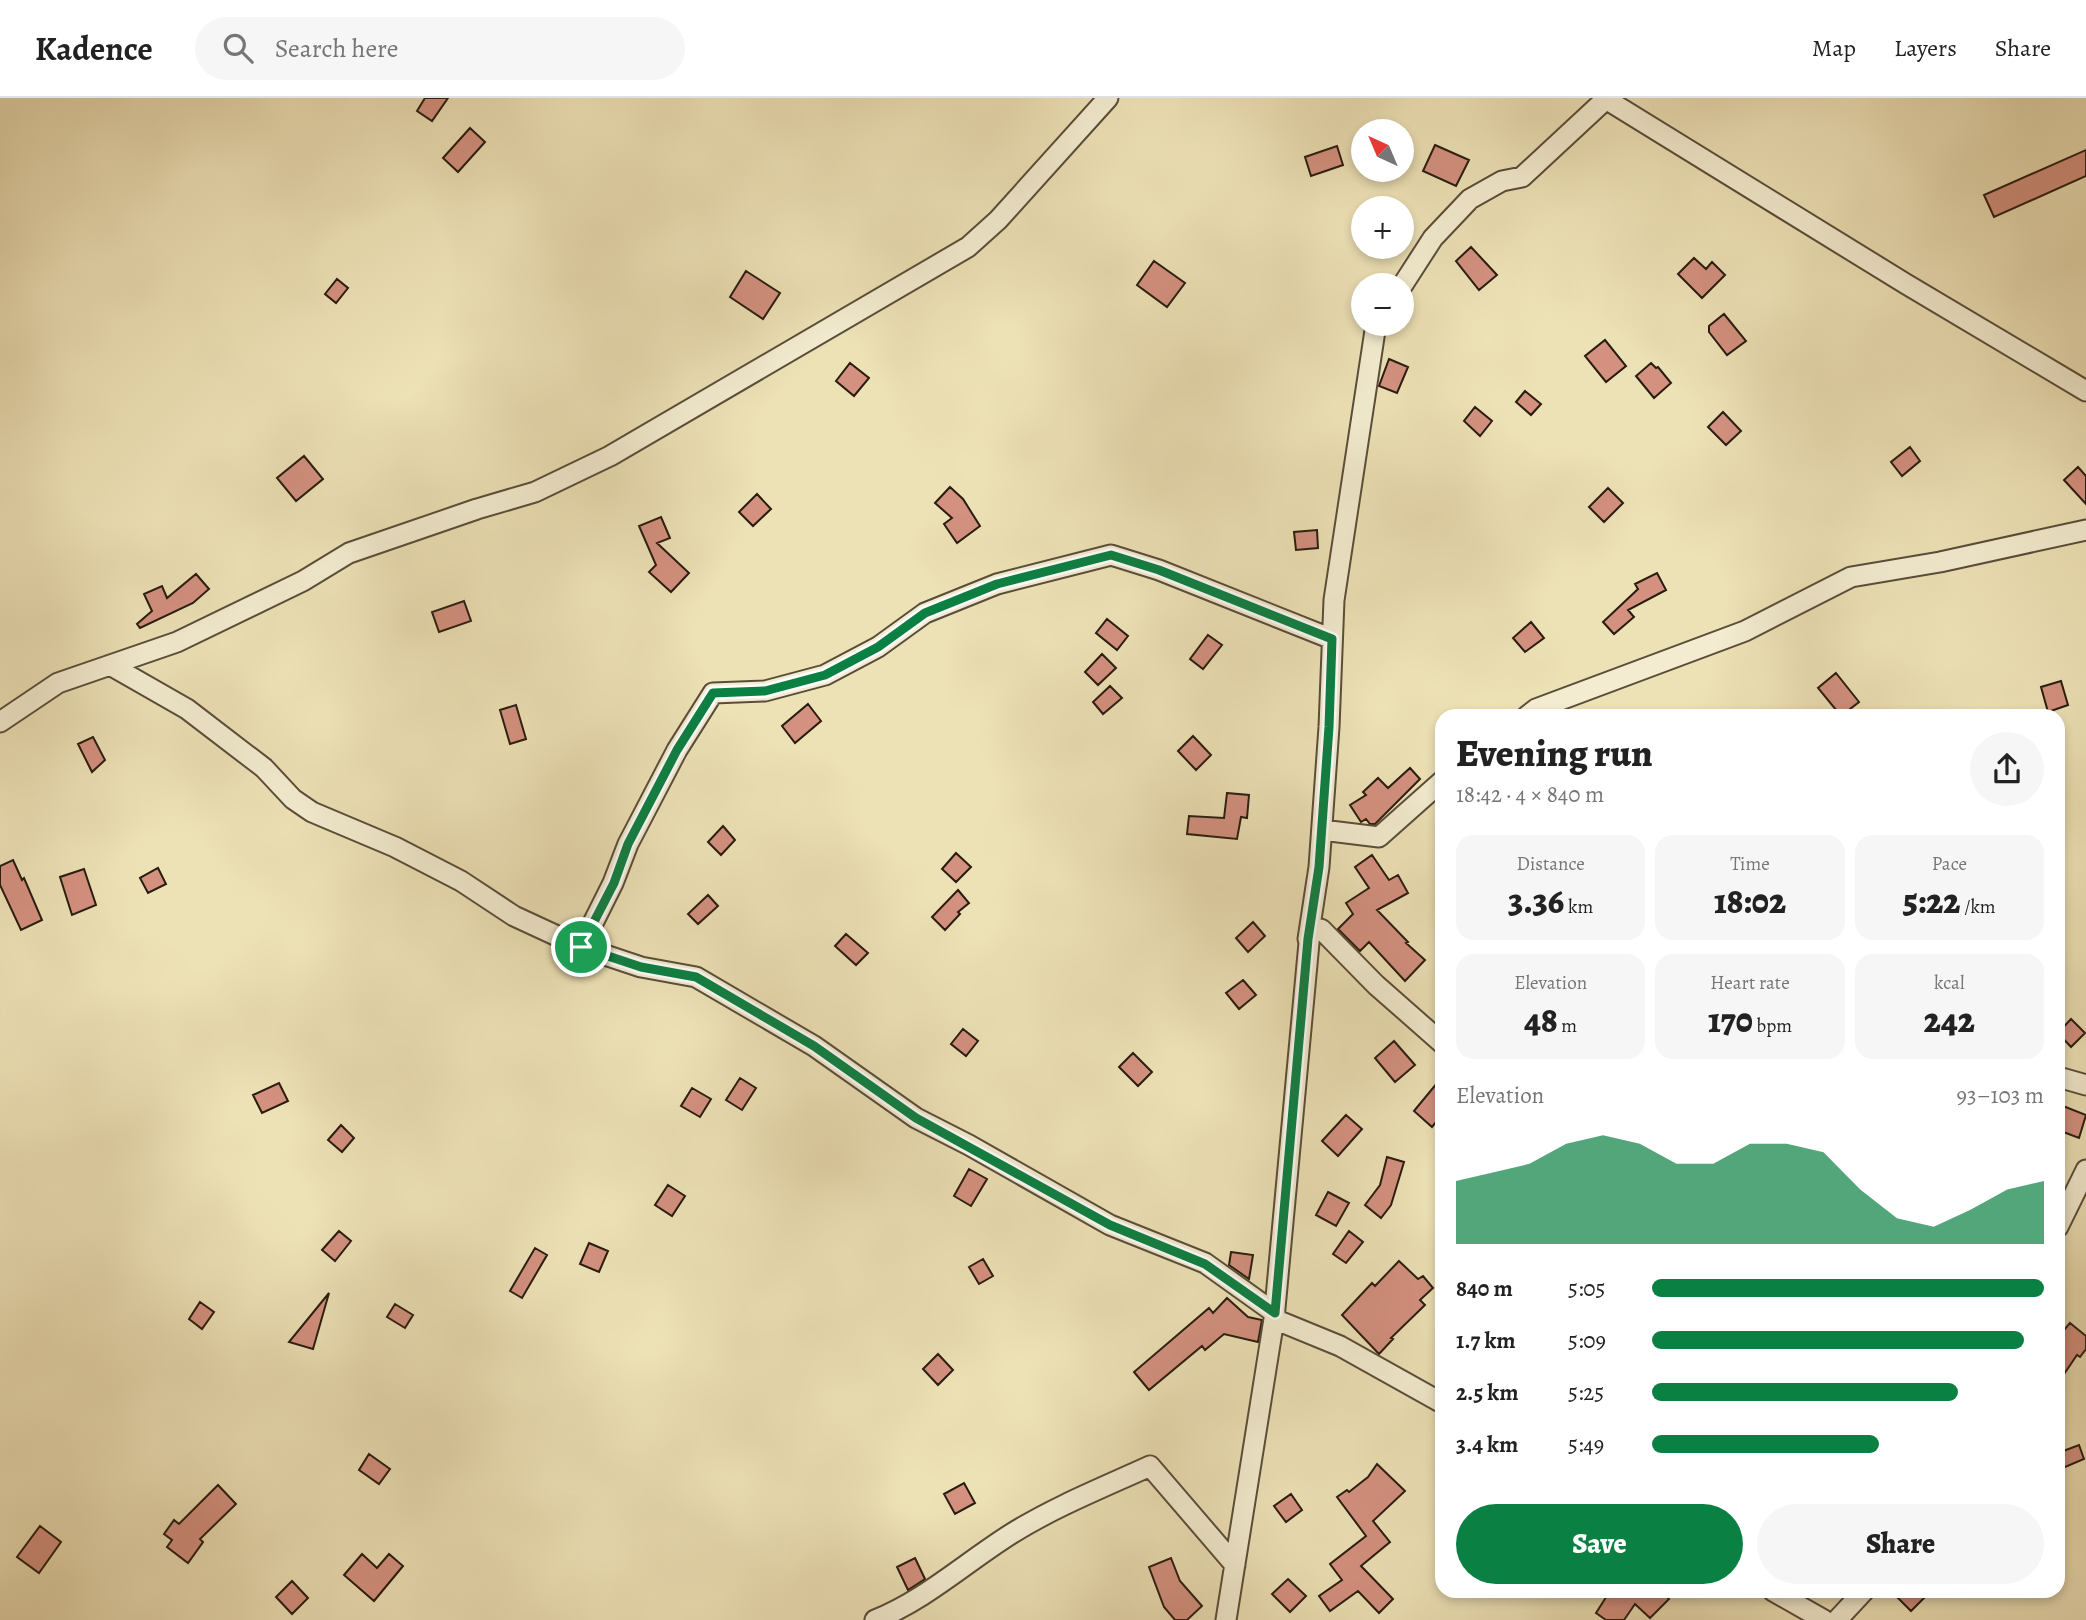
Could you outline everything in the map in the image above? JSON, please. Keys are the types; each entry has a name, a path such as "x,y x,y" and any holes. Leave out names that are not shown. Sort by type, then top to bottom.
{"street":[{"path":"0,722 58,683 177,642 303,581 349,553 535,492 610,456 968,247 998,220 1108,98"},
{"path":"1410,273 1433,238 1470,199 1502,181 1522,177 1605,99 2086,391"},
{"path":"1226,1620 1274,1316 1308,939 1319,867 1334,600 1374,336"},
{"path":"1536,709 1745,631 1851,577 1940,562 2086,530"},
{"path":"581,947 614,883 628,844 677,750 713,693 765,691 825,675 878,647 925,613 997,584 1111,555 1159,570 1332,639"},
{"path":"110,665 187,709 264,768 293,799 312,812 395,847 461,881 514,916 581,947 641,967 696,977 814,1046 916,1118 1110,1225 1205,1264 1274,1316 1340,1346 1435,1399"},
{"path":"1322,830 1379,837 1435,786"},
{"path":"1308,939 1315,928 1321,929 1377,985 1435,1037"},
{"path":"2065,1079 2086,1085"},
{"path":"2065,1213 2086,1170"},
{"path":"875,1620 916,1599 1012,1533 1074,1500 1150,1466 1235,1565"},
{"path":"1785,1598 1824,1620"},
{"path":"1837,1620 1857,1598"}],"building":[{"path":"425,98 448,98 432,121 417,111"},
{"path":"470,128 485,142 458,172 443,158"},
{"path":"1435,145 1469,160 1456,186 1423,171"},
{"path":"1337,146 1343,165 1311,176 1305,157"},
{"path":"2086,150 2086,176 1994,217 1984,195"},
{"path":"1471,247 1497,275 1479,290 1456,261"},
{"path":"1694,258 1706,269 1712,262 1725,275 1702,298 1678,274"},
{"path":"1154,261 1185,283 1167,307 1137,285"},
{"path":"746,271 780,293 763,319 730,297"},
{"path":"337,279 348,288 336,303 325,294"},
{"path":"1724,314 1746,341 1727,355 1709,332 1709,326"},
{"path":"1605,340 1626,366 1606,382 1585,356"},
{"path":"1389,359 1408,367 1397,393 1379,386"},
{"path":"850,363 869,378 854,396 836,381"},
{"path":"1651,363 1658,367 1671,383 1654,398 1636,376"},
{"path":"1525,391 1541,404 1531,415 1516,402"},
{"path":"1475,407 1492,421 1480,436 1464,421"},
{"path":"1723,412 1741,431 1726,445 1708,427"},
{"path":"1910,447 1920,461 1902,476 1891,462"},
{"path":"304,456 323,479 296,501 277,478"},
{"path":"2078,467 2086,476 2086,504 2064,480"},
{"path":"950,487 963,499 980,526 957,543 944,524 952,518 935,503"},
{"path":"1608,488 1623,503 1604,522 1589,507"},
{"path":"757,494 771,509 753,526 739,512"},
{"path":"661,517 670,538 657,543 689,573 671,592 649,572 656,565 639,526"},
{"path":"1317,530 1318,548 1296,550 1294,532"},
{"path":"1657,573 1666,590 1628,610 1634,617 1614,634 1603,622 1638,589 1635,584"},
{"path":"196,574 209,589 193,603 140,628 137,624 152,611 144,594 162,586 167,598"},
{"path":"464,601 471,621 439,632 432,612"},
{"path":"1107,619 1128,636 1117,650 1096,633"},
{"path":"1531,622 1544,638 1525,652 1513,638"},
{"path":"1208,635 1222,645 1203,669 1190,659"},
{"path":"1102,654 1116,668 1098,685 1085,672"},
{"path":"1836,673 1859,702 1850,709 1835,709 1818,688"},
{"path":"2061,681 2068,705 2047,709 2041,687"},
{"path":"1110,686 1122,698 1103,714 1093,702"},
{"path":"808,704 821,721 795,743 782,726"},
{"path":"516,705 526,739 510,744 500,710"},
{"path":"1193,736 1211,755 1196,770 1178,751"},
{"path":"93,737 105,760 92,772 78,744"},
{"path":"1410,768 1420,779 1375,824 1370,824 1366,819 1361,822 1350,805 1366,795 1363,792 1378,778 1388,788"},
{"path":"1227,793 1249,795 1247,818 1241,817 1237,839 1187,834 1189,816 1224,818"},
{"path":"723,826 735,840 721,855 708,842"},
{"path":"956,853 971,867 956,882 942,869"},
{"path":"1372,855 1389,880 1398,875 1408,893 1377,910 1425,960 1405,981 1369,942 1360,951 1338,929 1353,914 1346,903 1369,888 1355,867"},
{"path":"13,860 42,920 21,930 0,885 0,866"},
{"path":"158,868 166,884 148,893 140,878"},
{"path":"84,869 96,905 72,915 60,877"},
{"path":"958,890 969,903 958,912 960,914 945,930 932,917"},
{"path":"708,895 718,906 698,924 688,914"},
{"path":"1253,922 1265,936 1248,952 1236,938"},
{"path":"846,934 868,953 856,965 835,946"},
{"path":"1243,980 1256,995 1239,1009 1226,993"},
{"path":"2071,1019 2085,1033 2071,1047 2065,1041 2065,1025"},
{"path":"963,1029 978,1041 966,1056 951,1044"},
{"path":"1394,1041 1415,1065 1395,1082 1375,1058"},
{"path":"1133,1053 1152,1072 1138,1086 1119,1067"},
{"path":"740,1078 756,1088 742,1110 726,1100"},
{"path":"279,1083 288,1101 262,1113 253,1095"},
{"path":"1435,1086 1435,1123 1432,1127 1414,1111"},
{"path":"692,1088 711,1099 700,1117 681,1106"},
{"path":"2065,1107 2086,1115 2079,1138 2065,1133"},
{"path":"1346,1115 1362,1129 1338,1156 1322,1141"},
{"path":"341,1125 354,1138 342,1152 328,1140"},
{"path":"1387,1157 1404,1162 1391,1205 1381,1218 1365,1205 1380,1185"},
{"path":"969,1169 987,1179 971,1206 954,1196"},
{"path":"668,1185 685,1196 672,1216 655,1205"},
{"path":"1328,1192 1349,1203 1336,1226 1316,1215"},
{"path":"339,1231 351,1241 335,1261 322,1250"},
{"path":"1349,1231 1363,1242 1346,1263 1333,1254"},
{"path":"589,1243 608,1251 599,1272 580,1264"},
{"path":"535,1248 547,1255 522,1298 510,1291"},
{"path":"1231,1252 1253,1255 1249,1279 1229,1265"},
{"path":"983,1259 993,1276 979,1284 969,1267"},
{"path":"1399,1261 1418,1279 1423,1276 1433,1288 1420,1300 1425,1305 1391,1338 1393,1339 1379,1354 1342,1315 1372,1283 1375,1286"},
{"path":"329,1293 313,1349 289,1342"},
{"path":"1227,1298 1248,1317 1262,1320 1258,1342 1224,1334 1205,1350 1202,1346 1149,1390 1134,1372 1209,1308 1213,1313"},
{"path":"200,1302 214,1312 202,1329 189,1319"},
{"path":"395,1304 413,1315 405,1328 387,1317"},
{"path":"2070,1323 2086,1336 2086,1349 2080,1357 2077,1355 2065,1373 2065,1329"},
{"path":"938,1354 953,1370 938,1385 923,1369"},
{"path":"2079,1445 2084,1459 2065,1467 2065,1450"},
{"path":"369,1454 390,1469 379,1484 359,1470"},
{"path":"1377,1464 1405,1491 1373,1521 1390,1542 1361,1566 1393,1599 1379,1613 1358,1591 1330,1611 1319,1596 1342,1580 1330,1564 1366,1536 1337,1497 1347,1490 1349,1492 1368,1477"},
{"path":"964,1483 975,1503 955,1514 944,1494"},
{"path":"218,1485 236,1504 200,1539 203,1542 188,1563 167,1547 172,1540 164,1534 174,1520 179,1524"},
{"path":"1291,1494 1302,1510 1286,1522 1274,1506"},
{"path":"40,1526 61,1542 39,1573 17,1557"},
{"path":"362,1554 377,1568 389,1554 403,1566 374,1601 344,1575"},
{"path":"915,1558 925,1579 908,1590 897,1567"},
{"path":"1171,1558 1180,1581 1202,1606 1187,1620 1175,1620 1164,1607 1149,1567"},
{"path":"1288,1579 1306,1596 1290,1612 1272,1594"},
{"path":"292,1581 308,1598 292,1614 276,1597"},
{"path":"1606,1598 1669,1599 1650,1618 1635,1604 1624,1620 1606,1620 1596,1613"},
{"path":"1898,1598 1924,1598 1911,1611"}],"route":[{"path":"1111,555 1159,570 1332,639 1319,867 1308,939 1275,1313 1205,1264 1110,1225 916,1118 814,1046 696,977 641,967 581,947 614,883 628,844 677,750 713,693 765,691 825,675 878,647 925,613 997,584 1111,555"}]}
